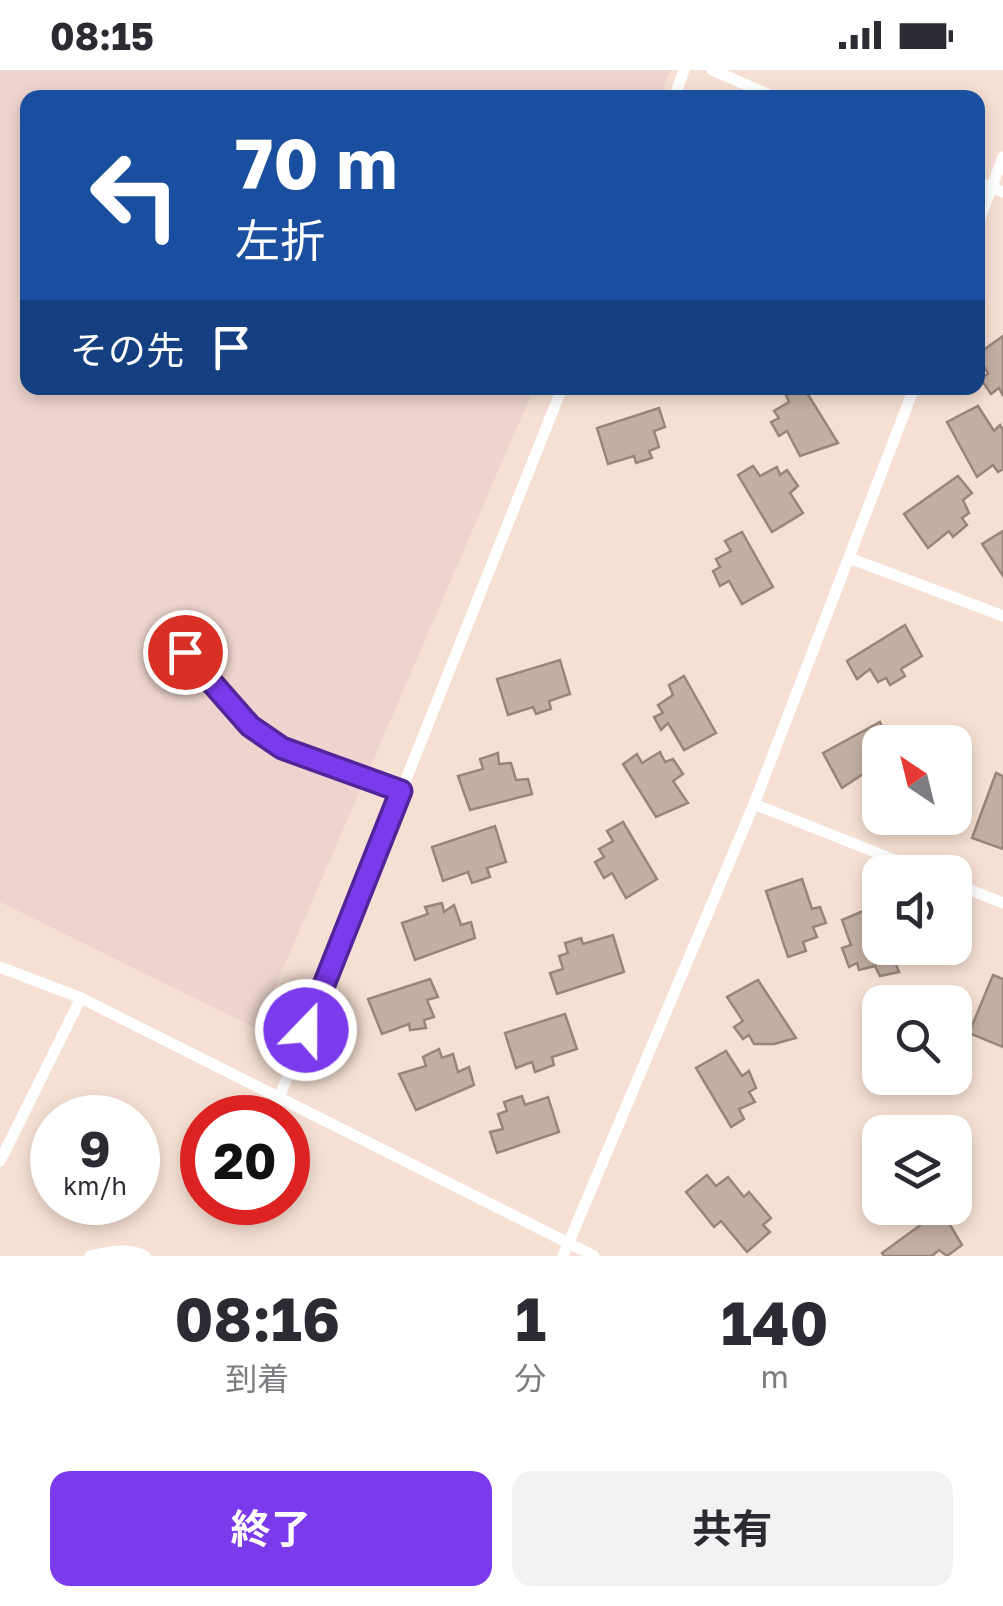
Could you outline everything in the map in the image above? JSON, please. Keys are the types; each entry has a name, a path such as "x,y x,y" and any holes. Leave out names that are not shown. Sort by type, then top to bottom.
{"lane":[{"path":"712,70 758,90"},
{"path":"997,190 1003,157"},
{"path":"280,1095 559,395"},
{"path":"566,1250 754,804 911,395"},
{"path":"848,558 1003,616"},
{"path":"185,652 250,726 282,748 401,791"},
{"path":"754,804 882,855"},
{"path":"972,891 1003,904"},
{"path":"0,967 81,998 273,1095"},
{"path":"0,1160 81,998"},
{"path":"310,1114 566,1250 594,1256"},
{"path":"90,1256 114,1250 146,1256"}],"shaded area":[{"path":"0,70 671,70 662,90 20,90 20,395 531,395 257,1029 0,902"}],"building":[{"path":"1003,336 1003,396 999,388 991,394 985,385 985,349"},
{"path":"786,395 808,395 838,443 800,456 787,431 779,436 771,422 779,418 774,411 789,402"},
{"path":"978,406 994,431 1000,425 1003,430 1003,469 998,472 993,465 977,477 947,422"},
{"path":"659,408 665,427 654,431 659,447 649,451 652,458 636,463 634,456 608,464 597,428"},
{"path":"753,466 760,476 777,467 780,475 787,470 798,486 790,493 803,513 772,532 738,475"},
{"path":"958,476 972,493 963,500 969,513 962,518 967,525 953,537 949,531 928,548 904,514"},
{"path":"1003,531 1003,576 982,544"},
{"path":"742,532 773,587 742,604 729,581 720,586 713,571 720,567 716,559 731,551 725,541"},
{"path":"905,625 922,656 901,669 905,676 890,685 886,678 878,682 870,669 857,679 847,661"},
{"path":"560,660 570,694 549,701 551,709 536,714 533,707 508,715 497,679"},
{"path":"684,676 716,733 684,750 668,723 661,730 654,717 663,713 658,705 673,695 669,685"},
{"path":"862,732 862,775 842,788 823,753"},
{"path":"660,752 665,762 673,759 683,774 673,781 688,803 656,817 623,764 637,754 642,763"},
{"path":"498,753 499,764 511,763 516,780 528,779 532,794 470,810 458,776 483,769 480,759"},
{"path":"996,773 1003,776 1003,849 972,838"},
{"path":"623,822 657,879 626,898 612,873 604,878 595,862 604,857 599,849 613,841 607,831"},
{"path":"495,826 506,862 487,868 490,877 472,883 468,872 443,881 432,847"},
{"path":"802,879 812,909 820,907 826,923 813,927 817,937 803,942 806,951 788,957 766,891"},
{"path":"442,903 444,912 454,905 461,925 471,922 475,938 415,960 402,923 428,914 425,907"},
{"path":"862,912 862,965 896,965 899,972 880,976 875,966 859,970 857,963 849,967 842,948 851,945 842,920"},
{"path":"613,935 624,972 557,994 550,973 563,969 559,956 568,953 565,943 581,938 583,944"},
{"path":"993,975 1003,979 1003,1047 972,1034"},
{"path":"430,979 438,997 427,1000 434,1017 424,1020 426,1028 410,1030 409,1024 382,1034 368,999"},
{"path":"758,980 796,1038 754,1044 749,1035 743,1039 734,1027 743,1021 727,997"},
{"path":"565,1014 577,1049 552,1057 554,1065 535,1072 532,1062 516,1068 505,1033"},
{"path":"439,1049 442,1058 453,1054 458,1072 469,1067 474,1085 416,1110 399,1074 426,1066 423,1057"},
{"path":"726,1051 742,1076 749,1071 756,1088 749,1092 755,1102 739,1109 744,1119 731,1127 696,1068"},
{"path":"522,1096 525,1105 548,1097 559,1132 497,1153 490,1132 503,1129 498,1114 507,1111 504,1102"},
{"path":"707,1175 716,1186 728,1177 744,1197 749,1192 771,1218 763,1225 770,1232 747,1252 721,1221 714,1227 686,1192"},
{"path":"920,1225 950,1225 962,1245 947,1256 939,1250 932,1256 882,1253"}],"route":[{"path":"185,652 250,726 282,748 401,791 306,1030"}]}
